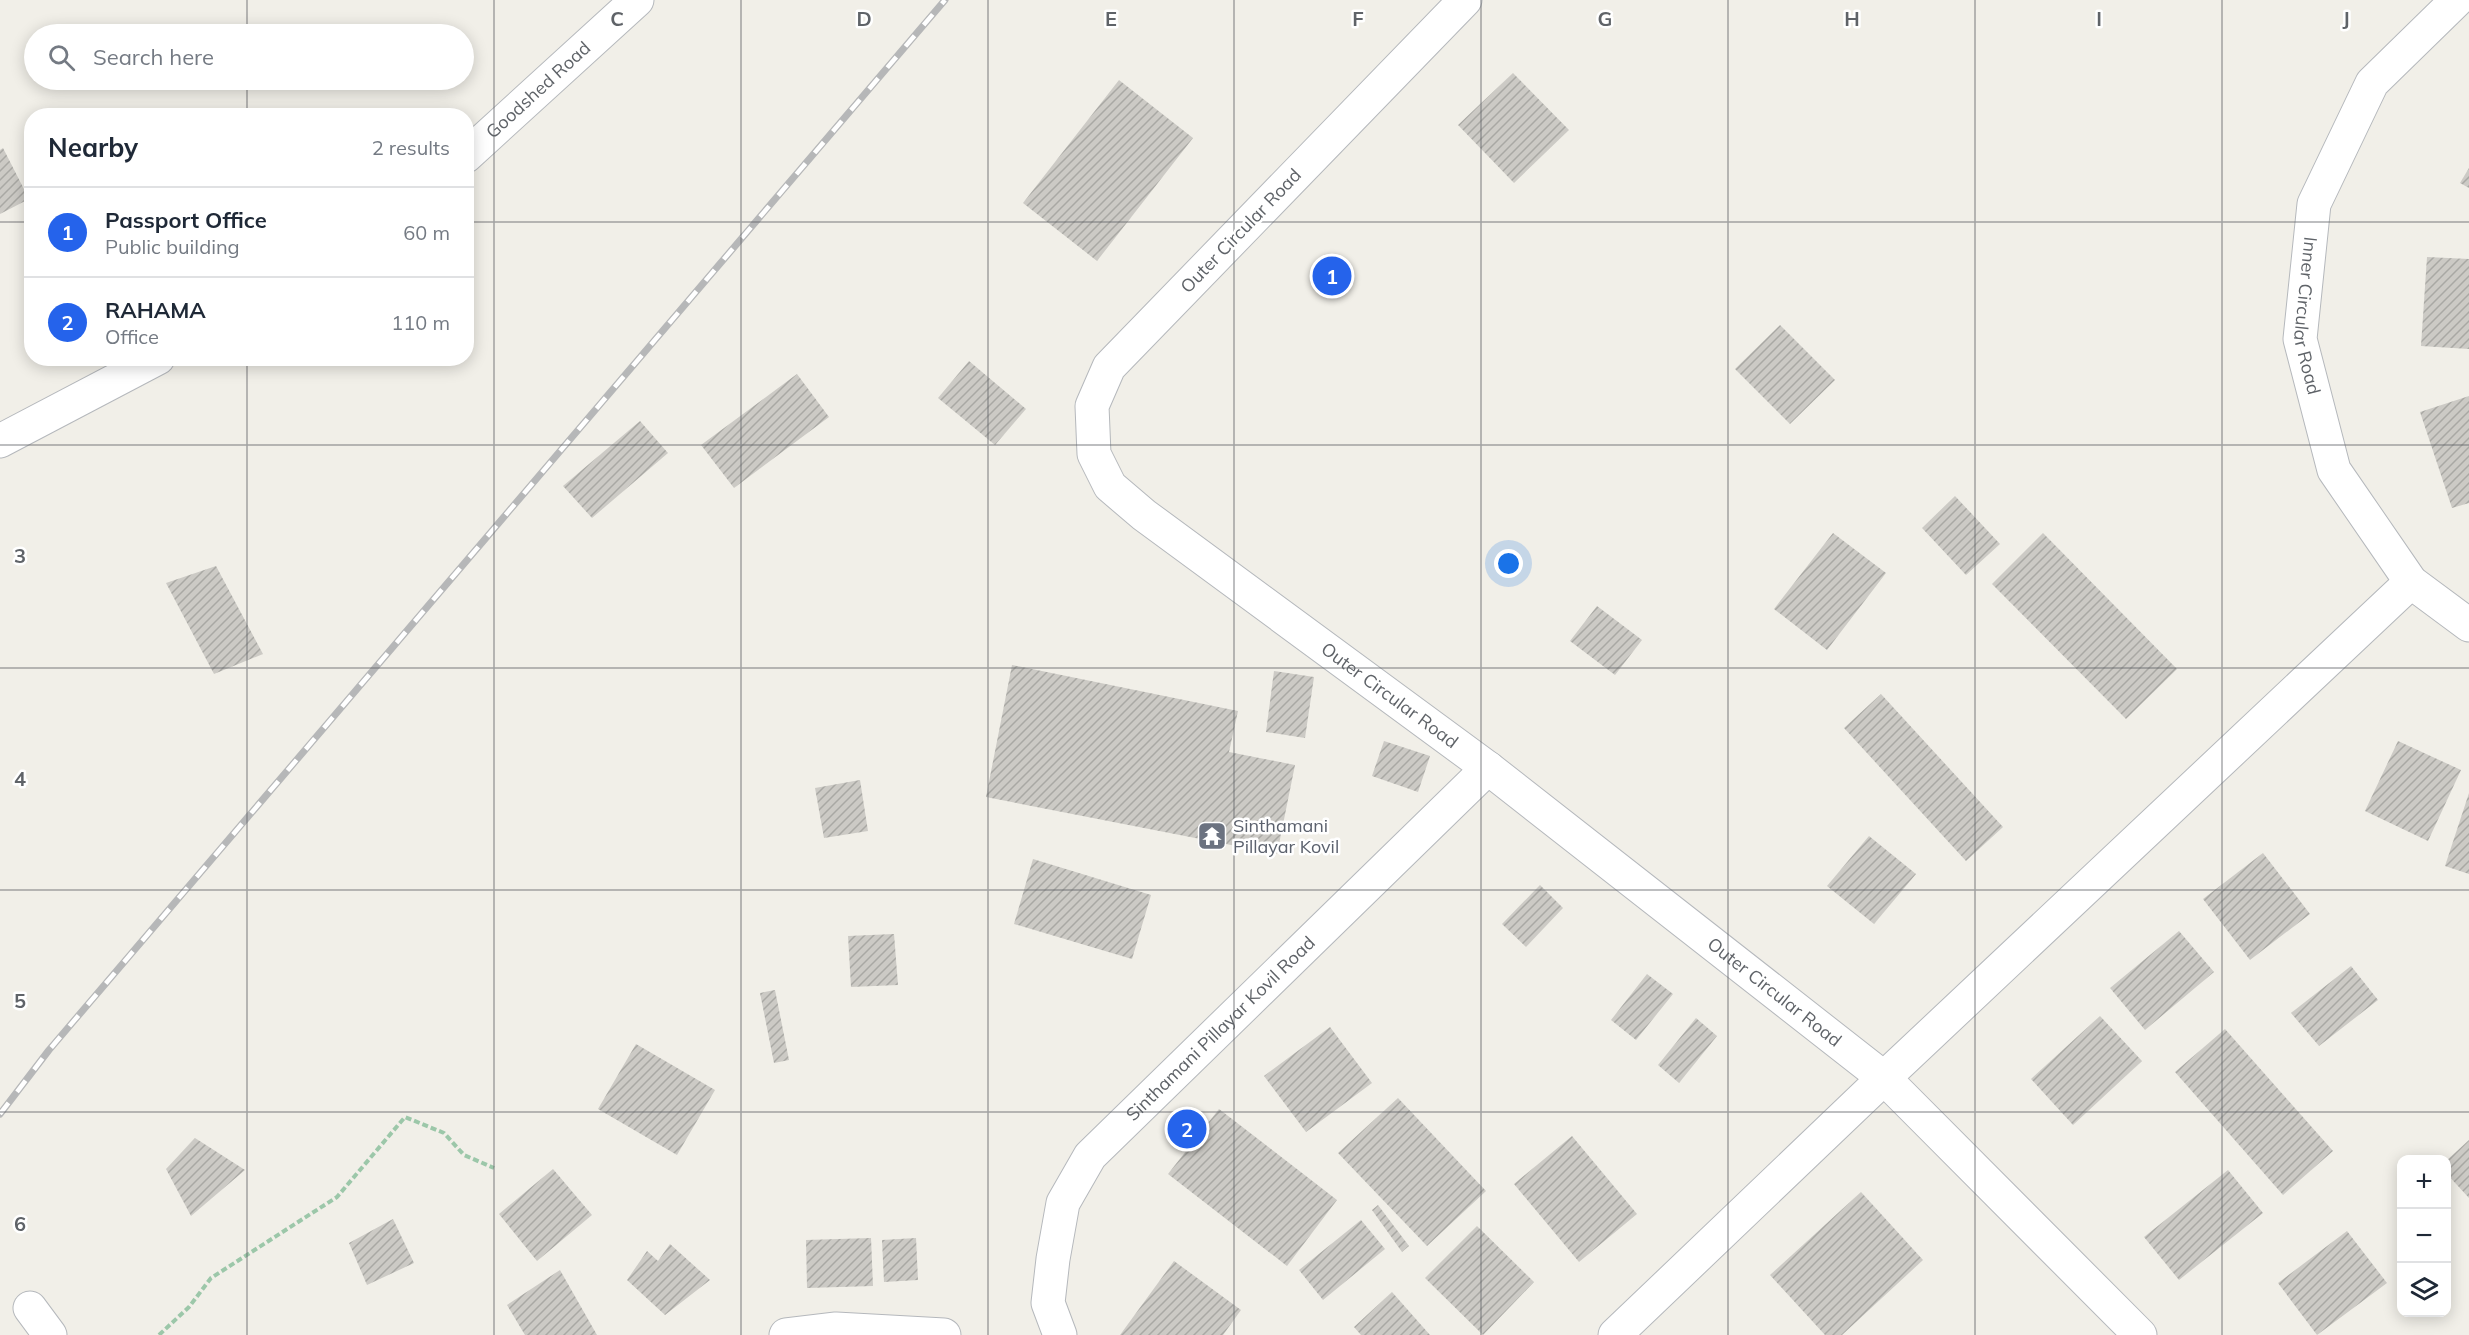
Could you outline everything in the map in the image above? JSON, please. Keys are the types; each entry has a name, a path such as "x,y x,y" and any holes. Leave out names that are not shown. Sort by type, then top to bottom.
{"street":[{"name":"Goodshed Road","path":"474,149 637,0"},
{"name":"Outer Circular Road","path":"1465,0 1109,368 1092,406 1094,454 1110,486 1144,515 1488,768 1884,1078 2140,1335"},
{"name":"Inner Circular Road","path":"2457,0 2372,83 2314,204 2300,339 2334,470 2411,582 2469,625"},
{"path":"0,441 143,366"},
{"path":"1615,1335 1884,1078 2411,582"},
{"name":"Sinthamani Pillayar Kovil Road","path":"1060,1335 1047,1303 1053,1258 1063,1203 1090,1156 1488,768"},
{"path":"30,1308 50,1335"},
{"path":"786,1335 836,1329 944,1335"}],"path":[{"path":"159,1335 189,1307 211,1278 337,1197 405,1117 444,1133 464,1155 494,1168"}],"building":[{"path":"1513,73 1569,130 1514,183 1458,125"},
{"path":"1119,80 1193,138 1097,261 1023,203"},
{"path":"3,148 24,189 24,202 0,214 0,150"},
{"path":"2469,168 2469,188 2460,183"},
{"path":"2427,257 2469,259 2469,349 2421,346"},
{"path":"1780,325 1835,380 1790,424 1735,369"},
{"path":"969,361 1026,409 995,445 938,398"},
{"path":"797,374 829,417 734,488 701,445"},
{"path":"2469,396 2469,503 2452,508 2420,412"},
{"path":"640,421 668,453 592,518 563,486"},
{"path":"1955,496 2000,544 1966,575 1922,528"},
{"path":"1833,533 1886,573 1827,650 1774,609"},
{"path":"2043,533 2177,669 2126,719 1992,584"},
{"path":"216,566 263,654 214,674 166,583"},
{"path":"1597,606 1642,640 1615,675 1570,641"},
{"path":"1012,665 1238,711 1229,752 1295,765 1277,854 986,797"},
{"path":"1274,671 1314,677 1305,738 1266,732"},
{"path":"1881,694 2003,827 1966,861 1844,728"},
{"path":"1384,741 1430,756 1418,792 1372,776"},
{"path":"2398,741 2461,770 2428,841 2365,811"},
{"path":"860,780 868,831 824,838 815,788"},
{"path":"2469,793 2469,874 2445,866"},
{"path":"1869,836 1916,874 1874,924 1827,886"},
{"path":"2263,853 2310,914 2250,960 2203,899"},
{"path":"1033,859 1151,895 1132,959 1014,924"},
{"path":"1540,885 1563,908 1526,947 1502,924"},
{"path":"2179,931 2214,972 2145,1030 2110,988"},
{"path":"894,934 898,985 851,987 848,936"},
{"path":"2351,966 2378,1000 2319,1046 2291,1013"},
{"path":"1647,974 1673,994 1636,1040 1611,1020"},
{"path":"775,990 789,1060 774,1063 760,993"},
{"path":"2100,1016 2142,1061 2073,1125 2031,1079"},
{"path":"1696,1018 1717,1036 1679,1083 1658,1065"},
{"path":"1330,1027 1372,1083 1306,1132 1264,1076"},
{"path":"2225,1029 2333,1151 2283,1195 2175,1072"},
{"path":"636,1044 715,1090 677,1155 598,1109"},
{"path":"1398,1098 1486,1191 1427,1246 1338,1153"},
{"path":"1219,1109 1337,1200 1287,1266 1168,1174"},
{"path":"1572,1136 1637,1214 1579,1262 1514,1184"},
{"path":"195,1138 245,1170 191,1216 166,1169"},
{"path":"2469,1140 2469,1198 2451,1178 2451,1156"},
{"path":"553,1169 592,1215 537,1261 499,1214"},
{"path":"2228,1170 2263,1213 2179,1280 2144,1237"},
{"path":"1861,1192 1923,1260 1842,1335 1825,1335 1770,1275"},
{"path":"1378,1205 1409,1246 1402,1252 1372,1210"},
{"path":"393,1219 414,1263 367,1285 349,1243"},
{"path":"1361,1220 1385,1249 1323,1300 1299,1270"},
{"path":"1477,1226 1534,1282 1483,1335 1425,1278"},
{"path":"2347,1231 2387,1283 2317,1335 2278,1283"},
{"path":"871,1238 873,1286 807,1288 806,1240"},
{"path":"916,1238 918,1280 884,1282 882,1240"},
{"path":"670,1244 710,1280 665,1315 627,1280 647,1251 658,1261"},
{"path":"1174,1261 1241,1310 1223,1335 1120,1335"},
{"path":"560,1270 597,1335 525,1335 507,1305"},
{"path":"1392,1292 1430,1335 1361,1335 1354,1327"}],"railway":[{"path":"0,1114 49,1050 945,0"}],"place":[{"name":"Passport Office","path":"1332,276"},
{"name":"Sinthamani Pillayar Kovil","path":"1212,836"},
{"name":"RAHAMA","path":"1187,1129"}]}
